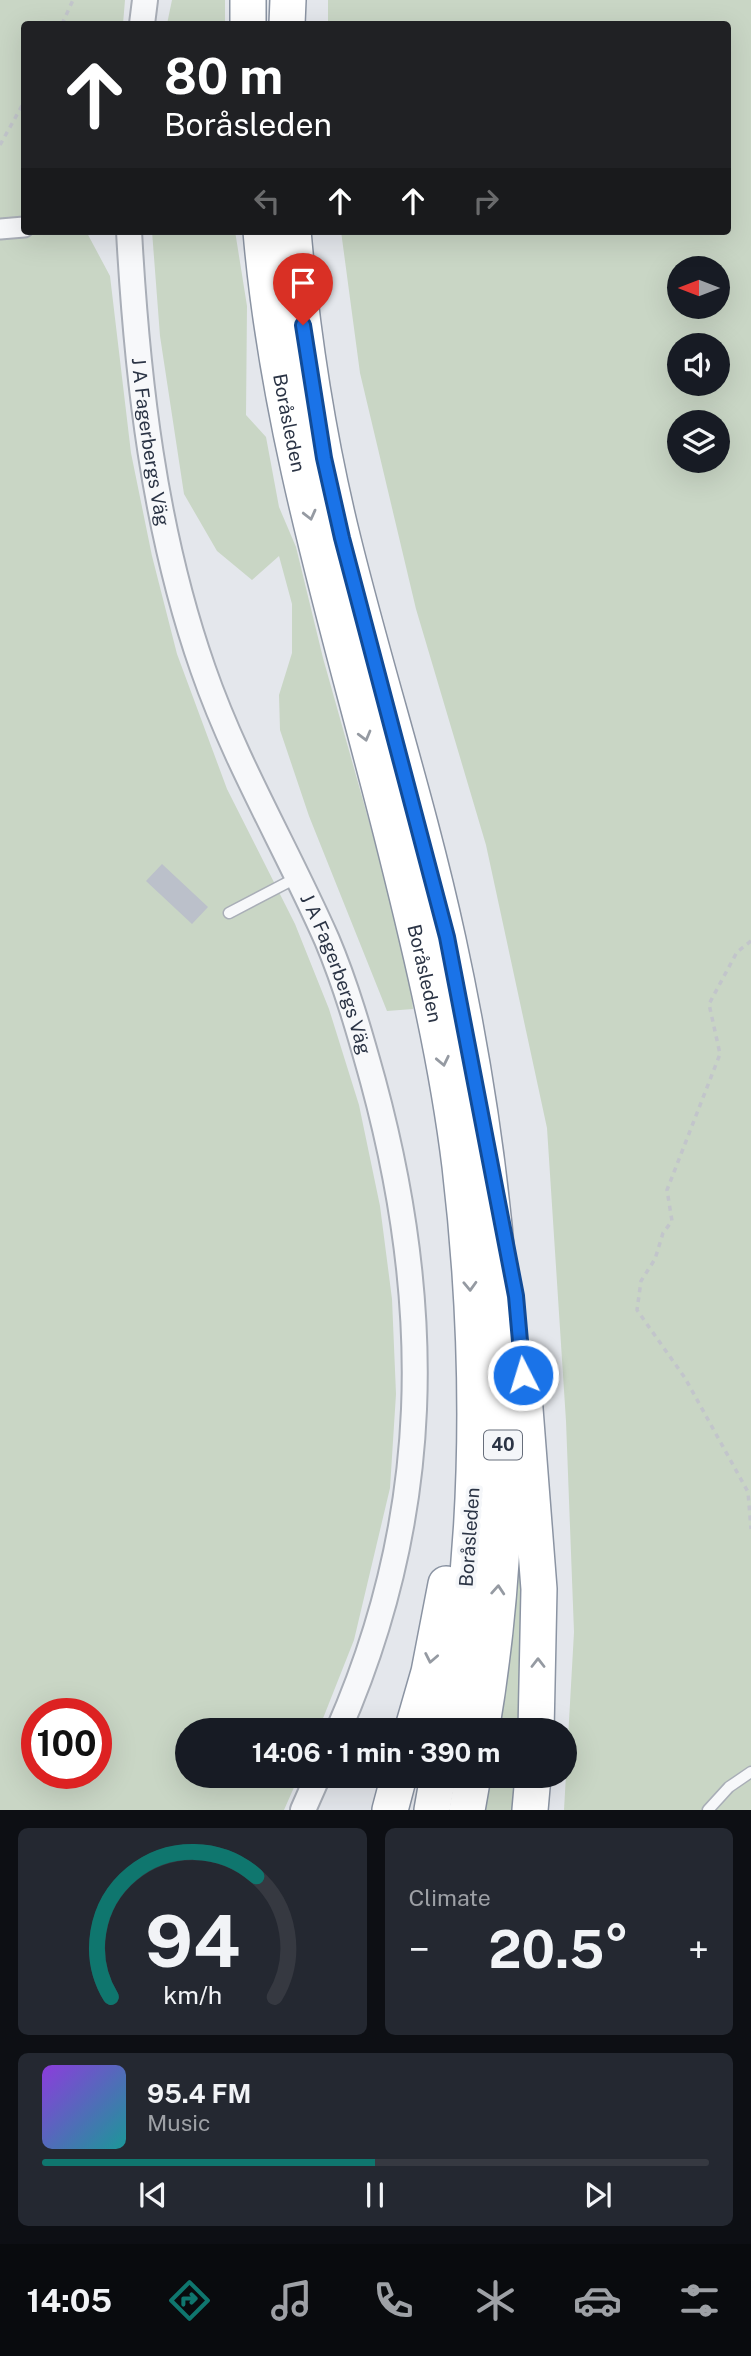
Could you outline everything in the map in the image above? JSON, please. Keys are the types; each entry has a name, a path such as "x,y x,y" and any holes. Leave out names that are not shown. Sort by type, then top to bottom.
{"highway":[{"path":"248,0 248,21"},
{"path":"287,21 288,0"},
{"name":"Boråsleden","path":"262,235 279,369 298,468 396,851 447,1083 470,1262 475,1415 472,1520 466,1594 449,1718"},
{"name":"Boråsleden","path":"293,235 309,371 324,458 342,538 447,937 488,1159 500,1289 503,1464 498,1594 483,1718"},
{"path":"488,1159 516,1296 532,1481 539,1590 536,1718"},
{"path":"416,1718 429,1672 475,1415"},
{"path":"390,1810 396,1788"},
{"path":"432,1810 437,1788"},
{"path":"467,1810 471,1788"},
{"path":"530,1810 532,1788"}],"street":[{"path":"142,21 145,0"},
{"path":"0,229 21,227"},
{"name":"J A Fagerbergs Väg","path":"129,235 134,319 150,446 173,568 203,669 241,764 337,967 359,1031 389,1141 411,1269 416,1363 413,1449 404,1522 381,1620 343,1718"},
{"path":"303,1810 313,1788"}],"lane":[{"path":"229,913 297,878"},
{"path":"708,1810 729,1787 751,1772"}],"path":[{"path":"63,21 72,0"},
{"path":"0,145 21,107"},
{"path":"751,941 737,952 709,1004 720,1054 667,1190 672,1221 663,1233 655,1259 641,1281 637,1310 685,1378 748,1492 751,1529"}],"green space":[{"path":"0,0 125,0 123,21 21,21 21,235 88,235 110,276 131,453 152,556 177,654 227,789 295,924 329,1009 359,1105 380,1206 392,1299 396,1394 390,1488 354,1640 323,1718 175,1718 175,1788 294,1788 284,1810 0,1810"},
{"path":"172,0 225,0 225,21 168,21"},
{"path":"328,0 751,0 751,1810 564,1810 565,1788 577,1788 577,1718 569,1718 574,1632 566,1421 547,1128 486,845 416,609 360,373 342,235 731,235 731,21 328,21"},
{"path":"152,235 236,235 247,306 246,415 266,437 279,507 296,547 323,658 377,850 410,980 413,1009 387,1011 309,816 280,730 279,695 292,653 292,604 279,556 252,580 217,551 184,494 160,336"},
{"path":"521,1496 523,1669 519,1718 497,1718"},
{"path":"487,1788 513,1788 512,1810 484,1810"}],"building":[{"path":"162,864 208,907 192,924 146,881"}],"route":[{"path":"303,325 324,458 342,538 447,937 516,1296 523,1375"}]}
